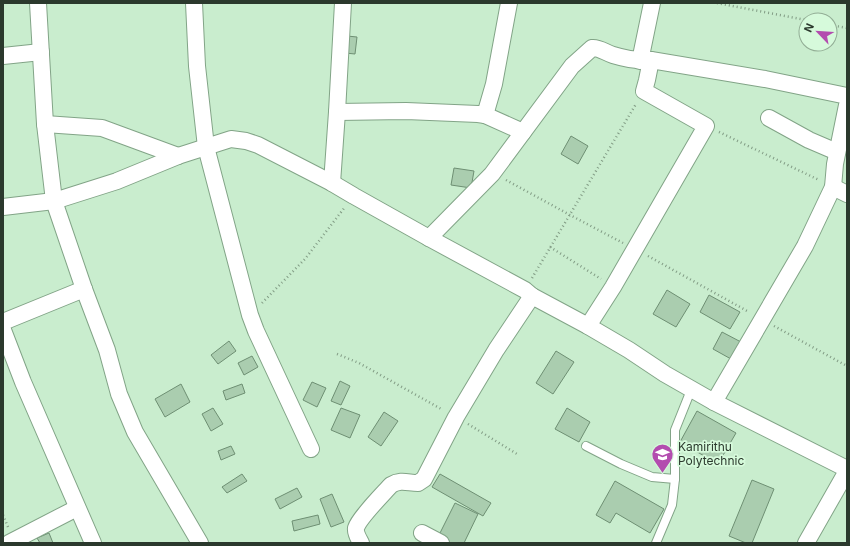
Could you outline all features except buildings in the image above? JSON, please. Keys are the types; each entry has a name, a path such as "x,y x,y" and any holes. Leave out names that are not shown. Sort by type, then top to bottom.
{"street":[{"path":"38,3 45,124 54,201 84,289 107,350 119,394 135,432 200,543"},
{"path":"194,3 197,66 206,147 250,315 311,449"},
{"path":"332,182 343,3"},
{"path":"485,115 494,84 509,3"},
{"path":"588,326 613,287 706,126 644,91 647,80 646,61 652,3"},
{"path":"429,238 492,174 572,66 592,48 596,48 612,55 630,60 646,61 765,79 847,96"},
{"path":"3,56 41,52"},
{"path":"714,402 805,246 840,190 840,161 847,105"},
{"path":"337,112 406,112 485,115 523,132"},
{"path":"769,118 809,140 840,161"},
{"path":"45,124 102,128 178,156"},
{"path":"3,207 54,201 116,181 178,156 231,139 246,141 258,145 332,182 354,196 588,326 691,390 847,470 806,543"},
{"path":"3,322 84,289"},
{"path":"361,543 356,532 356,528 364,516 391,485 396,482 405,481 418,483 424,479 456,417 528,293"},
{"path":"3,330 23,382 93,543"},
{"path":"9,543 77,508"},
{"path":"422,533 441,543"}],"lane":[{"path":"656,543 672,505 675,479 675,430 691,390"},
{"path":"586,446 621,464 652,477 675,479"}],"path":[{"path":"717,3 798,18"},
{"path":"528,293 550,247 644,91"},
{"path":"706,126 840,190"},
{"path":"492,174 635,249 847,366"},
{"path":"250,315 305,259 354,196"},
{"path":"550,247 613,287"},
{"path":"337,354 359,363 456,417 517,454"}],"place":[{"name":"Kamirithu Polytechnic","path":"662,474"}]}
